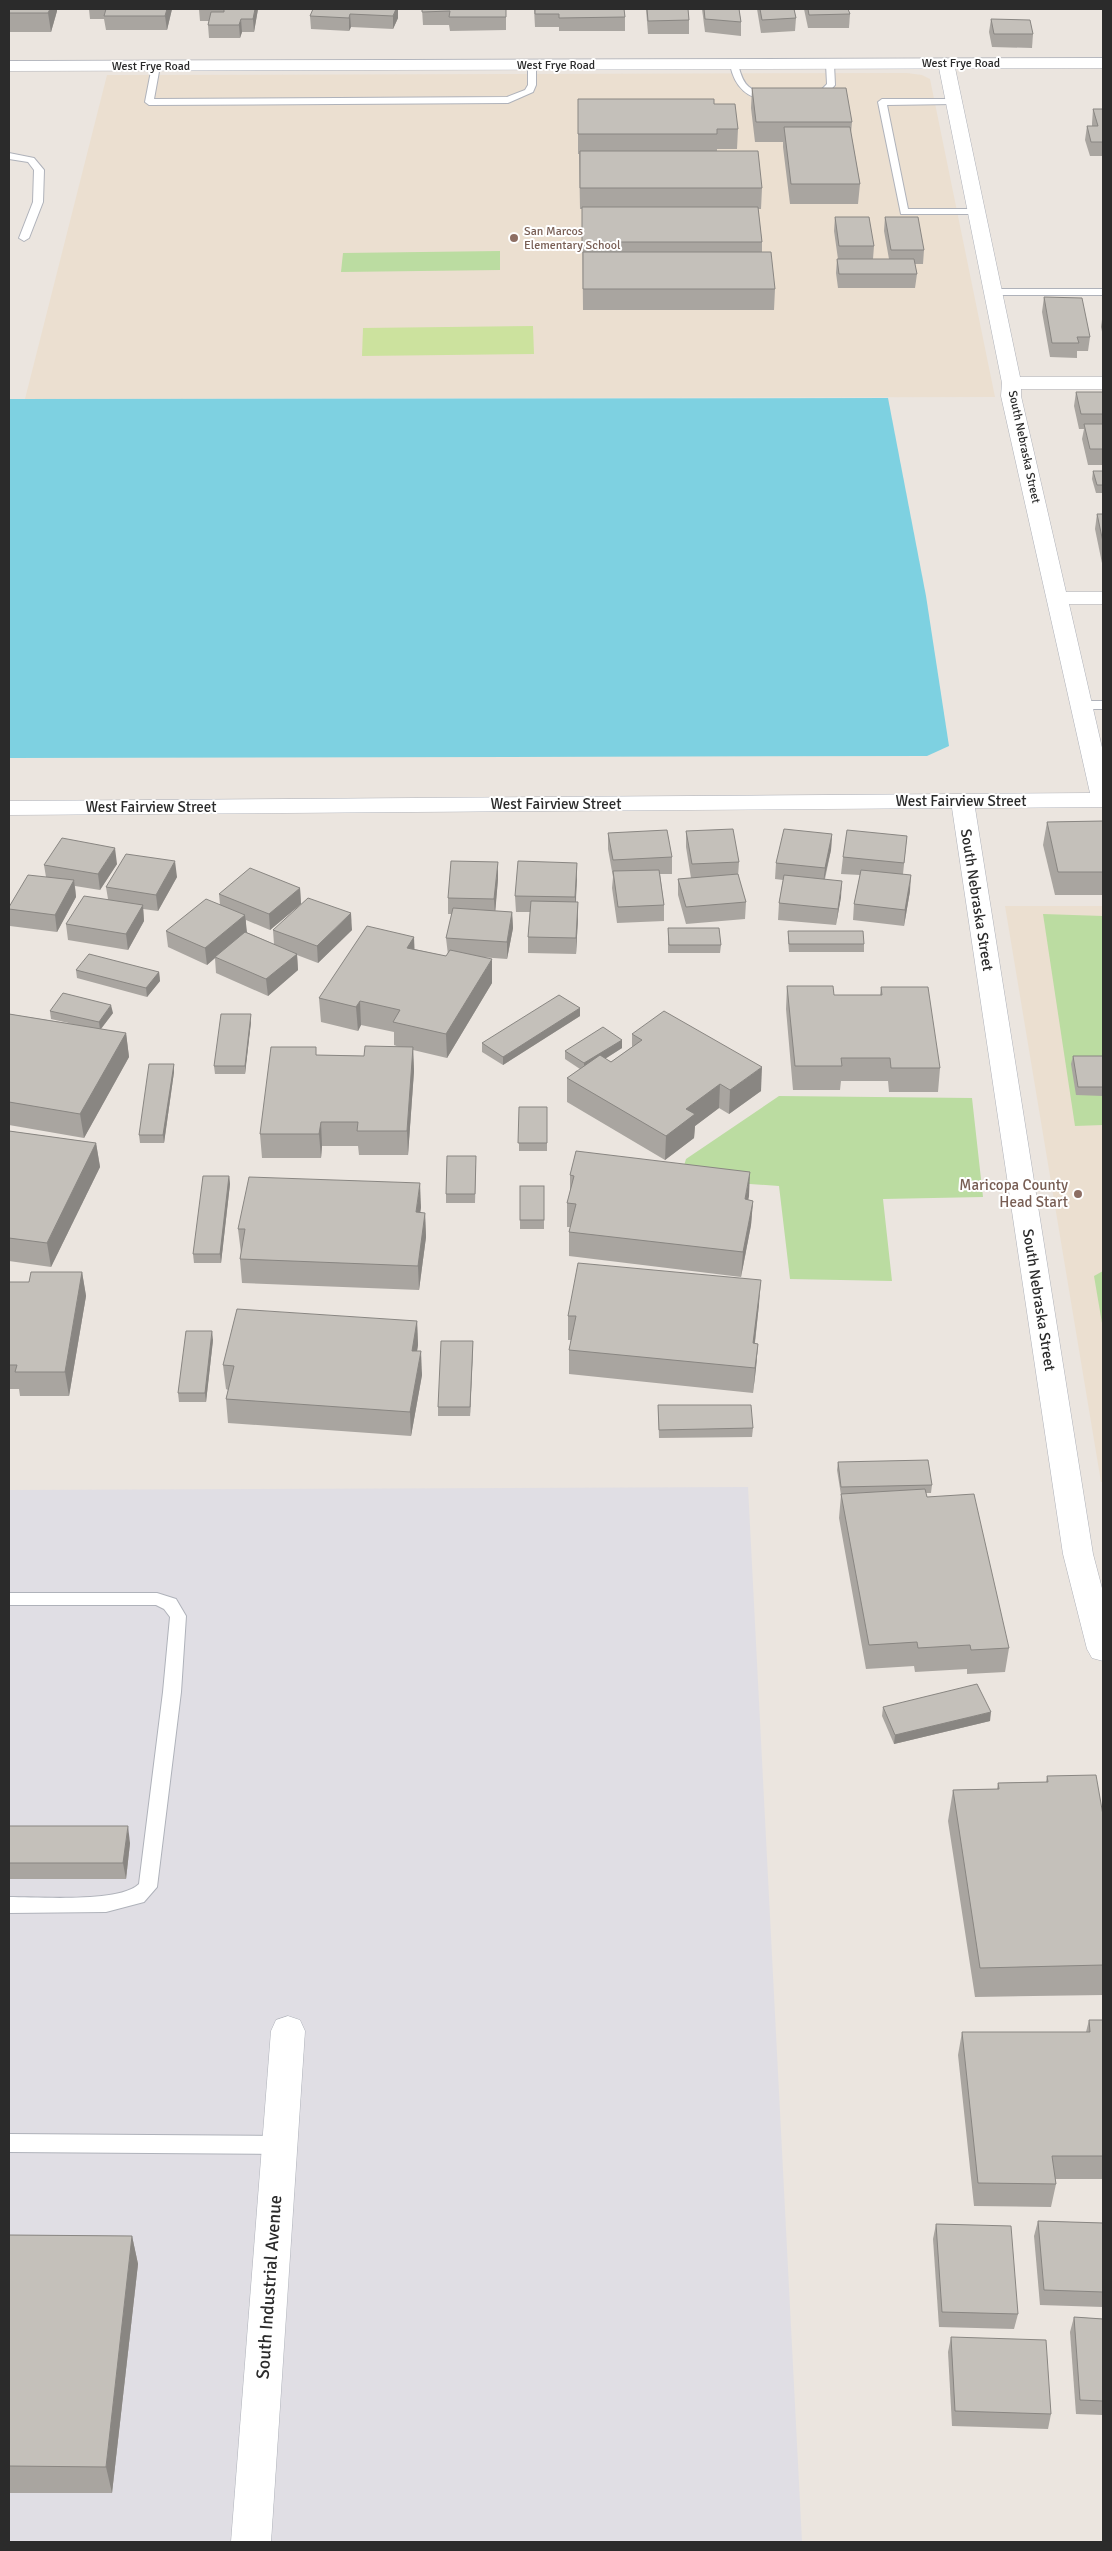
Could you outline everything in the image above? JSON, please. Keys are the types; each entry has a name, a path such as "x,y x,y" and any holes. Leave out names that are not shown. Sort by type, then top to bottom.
{"street":[{"name":"West Frye Road","path":"9,68 1103,63"},
{"name":"South Nebraska Street","path":"946,64 1012,383 1011,396 1103,800"},
{"path":"1012,383 1103,383"},
{"path":"1057,598 1103,598"},
{"name":"South Nebraska Street","path":"962,800 1078,1554 1103,1649"},
{"name":"West Fairview Street","path":"9,808 1103,800"},
{"name":"South Industrial Avenue","path":"250,2542 288,2031"}],"lane":[{"path":"734,64 738,83 744,90 781,98"},
{"path":"803,98 824,92 831,85 830,64"},
{"path":"156,66 149,102 508,100 529,92 532,86 532,65"},
{"path":"954,101 882,102 904,212 977,212"},
{"path":"9,156 31,160 38,170 38,202 24,238"},
{"path":"993,292 1103,292"},
{"path":"1082,705 1103,705"},
{"path":"9,1599 157,1598 170,1604 178,1616 172,1692 148,1887 138,1897 106,1904 9,1905"},
{"path":"9,2143 280,2144"}],"shaded area":[{"name":"San Marcos Elementary School","path":"907,73 922,75 930,79 995,397 25,399 107,75"},
{"name":"Maricopa County Head Start","path":"1005,906 1103,906 1103,1482 1101,1482"},
{"path":"748,1487 802,2542 9,2542 9,1490"}],"green space":[{"path":"500,251 500,270 341,272 343,253"},
{"path":"533,326 534,354 362,356 363,328"},
{"path":"1043,914 1103,916 1103,1125 1075,1126"},
{"path":"779,1096 972,1098 983,1197 883,1199 892,1281 790,1279 779,1186 680,1179 686,1159"},
{"path":"1103,1271 1103,1329 1094,1276"}],"water":[{"path":"888,398 926,596 949,746 927,756 9,758 9,399"}],"building":[{"path":"9,9 50,9 48,13 9,13"},
{"path":"106,9 167,9 165,16 104,16"},
{"path":"224,9 255,9 253,19 241,19 239,25 208,25 211,12 224,12"},
{"path":"313,9 396,9 393,16 350,14 349,18 310,16"},
{"path":"422,9 506,9 506,17 449,17 450,11 422,12"},
{"path":"535,9 624,9 625,17 559,18 559,14 535,14"},
{"path":"647,9 688,9 689,20 648,21"},
{"path":"704,9 739,9 741,22 705,19"},
{"path":"760,9 794,9 796,18 762,20"},
{"path":"808,9 848,9 850,14 809,15"},
{"path":"991,19 1030,20 1033,34 994,34"},
{"path":"752,88 846,88 852,122 756,122"},
{"path":"578,99 714,99 714,104 735,104 738,129 717,129 717,134 578,134"},
{"path":"1093,109 1103,109 1103,142 1091,142 1087,126 1098,126"},
{"path":"784,127 850,127 860,184 791,184"},
{"path":"580,151 758,151 762,188 580,188"},
{"path":"582,207 758,207 762,242 582,242"},
{"path":"835,217 869,217 874,246 839,246"},
{"path":"885,217 918,217 924,250 891,250"},
{"path":"583,252 771,252 775,289 583,289"},
{"path":"837,259 914,259 917,274 839,274"},
{"path":"1044,297 1082,298 1090,337 1077,337 1079,343 1052,343"},
{"path":"1076,392 1103,392 1103,414 1081,414"},
{"path":"1084,424 1103,424 1103,449 1090,449"},
{"path":"1093,471 1103,471 1103,485 1097,485"},
{"path":"1097,514 1103,514 1103,542"},
{"path":"1103,821 1103,872 1058,872 1047,822"},
{"path":"733,829 739,862 692,864 686,831"},
{"path":"784,829 832,834 825,868 776,863"},
{"path":"667,830 672,857 613,860 608,833"},
{"path":"847,830 907,836 904,863 843,857"},
{"path":"62,838 115,848 98,874 44,865"},
{"path":"126,854 175,861 156,895 106,887"},
{"path":"451,861 498,862 494,899 448,898"},
{"path":"518,861 577,863 575,897 515,896"},
{"path":"250,868 300,888 269,914 219,894"},
{"path":"659,870 664,905 618,907 613,871"},
{"path":"861,870 911,875 905,910 854,904"},
{"path":"738,874 746,902 686,907 678,879"},
{"path":"28,875 74,880 55,915 9,909"},
{"path":"784,875 842,881 838,909 779,903"},
{"path":"84,896 143,905 126,934 66,924"},
{"path":"308,898 351,913 317,946 273,930"},
{"path":"206,899 245,915 205,948 166,931"},
{"path":"531,901 578,902 576,938 528,937"},
{"path":"453,908 512,912 507,942 446,938"},
{"path":"367,926 414,937 407,948 446,956 450,950 492,959 446,1034 393,1022 400,1010 360,1001 356,1007 319,998"},
{"path":"668,928 719,928 721,945 669,945"},
{"path":"788,931 863,931 864,944 789,944"},
{"path":"245,932 297,954 266,979 215,957"},
{"path":"89,954 159,972 146,988 76,970"},
{"path":"787,986 833,986 834,995 882,995 881,987 928,987 940,1068 891,1068 890,1058 841,1058 842,1066 795,1066"},
{"path":"63,993 111,1005 99,1022 50,1011"},
{"path":"559,995 580,1008 503,1057 482,1043"},
{"path":"664,1011 762,1067 730,1090 720,1084 686,1109 695,1114 666,1136 567,1078 600,1055 611,1062 642,1040 632,1034"},
{"path":"9,1014 126,1033 80,1114 9,1102"},
{"path":"221,1014 251,1014 245,1066 214,1066"},
{"path":"603,1027 622,1040 584,1063 565,1051"},
{"path":"365,1046 413,1047 407,1131 357,1131 358,1122 321,1122 319,1134 260,1134 271,1047 316,1047 316,1055 364,1056"},
{"path":"1073,1056 1103,1056 1103,1087 1078,1087"},
{"path":"149,1064 174,1064 163,1135 139,1135"},
{"path":"519,1107 547,1107 547,1143 518,1143"},
{"path":"9,1131 96,1143 47,1243 9,1238"},
{"path":"576,1151 750,1172 745,1199 753,1201 743,1252 569,1232 576,1204 567,1203 574,1176 570,1175"},
{"path":"447,1156 476,1156 475,1194 446,1194"},
{"path":"203,1176 229,1176 220,1254 193,1254"},
{"path":"249,1177 420,1183 416,1212 425,1213 418,1266 240,1259 245,1229 238,1229"},
{"path":"520,1186 544,1186 544,1220 520,1220"},
{"path":"578,1263 761,1280 753,1343 758,1344 755,1368 569,1350 576,1316 568,1316"},
{"path":"31,1272 82,1272 65,1372 15,1372 17,1365 9,1365 9,1282 29,1282"},
{"path":"237,1309 417,1321 412,1351 421,1351 410,1412 226,1399 234,1366 223,1365"},
{"path":"186,1331 212,1331 205,1393 178,1393"},
{"path":"441,1341 473,1341 470,1407 438,1407"},
{"path":"658,1405 751,1405 753,1428 659,1430"},
{"path":"928,1460 932,1485 841,1487 838,1462"},
{"path":"925,1489 927,1497 974,1494 1009,1648 971,1650 970,1645 918,1648 917,1642 869,1645 841,1494"},
{"path":"977,1684 991,1712 895,1735 883,1707"},
{"path":"1096,1775 1103,1815 1103,1965 980,1968 953,1790 999,1789 998,1783 1048,1782 1047,1776"},
{"path":"9,1826 128,1826 123,1863 9,1863"},
{"path":"1089,2020 1103,2020 1103,2156 1052,2156 1056,2184 978,2183 962,2032 1090,2032"},
{"path":"1038,2221 1103,2223 1103,2292 1044,2290"},
{"path":"936,2224 1011,2226 1018,2314 942,2312"},
{"path":"9,2235 132,2236 106,2467 9,2466"},
{"path":"1074,2317 1103,2319 1103,2401 1080,2400"},
{"path":"951,2337 1046,2340 1051,2414 955,2411"}],"place":[{"name":"San Marcos Elementary School","path":"514,238"},
{"name":"Maricopa County Head Start","path":"1078,1194"}]}
